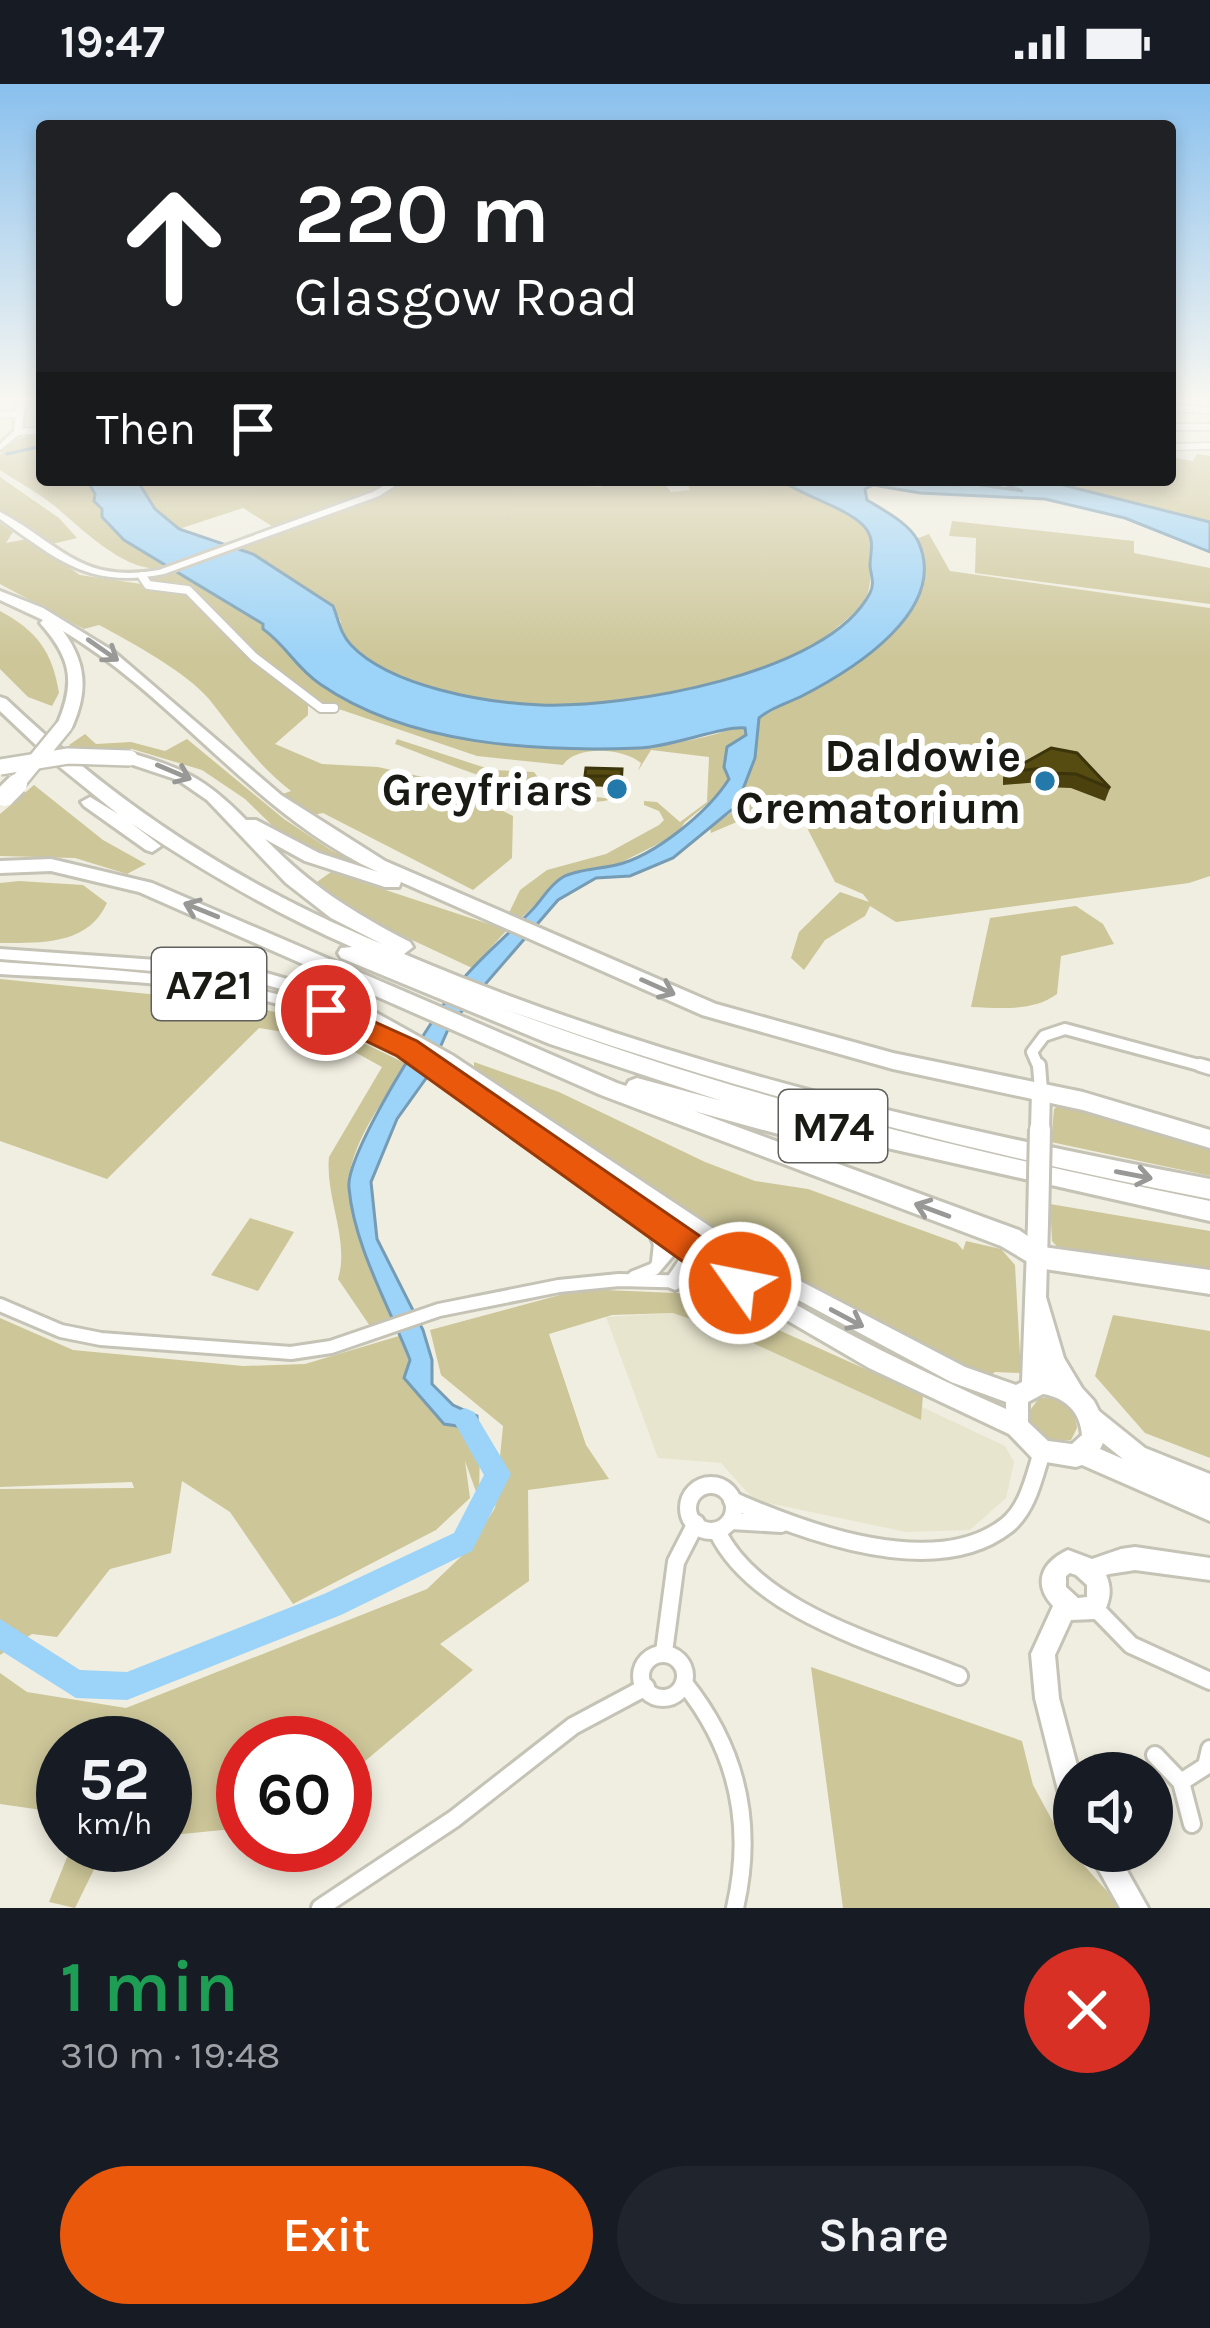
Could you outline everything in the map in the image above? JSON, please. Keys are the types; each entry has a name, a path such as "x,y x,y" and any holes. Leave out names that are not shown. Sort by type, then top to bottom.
{"highway":[{"path":"0,596 41,619 68,645 78,677 65,725 48,751 2,798"},
{"name":"M74","path":"0,596 74,630 113,657 158,691 264,790 326,836 378,865 710,1010 893,1061 1041,1091 1210,1139"},
{"name":"M74","path":"0,702 69,767 168,839 310,921 657,1074 842,1129 1009,1170 1210,1211"},
{"path":"0,722 70,785 154,848 430,1000"},
{"name":"M74","path":"0,767 68,756 130,758 172,770 288,847 493,916"},
{"name":"M74","path":"213,796 278,865 316,897 469,994 892,1122 1210,1189"},
{"path":"0,867 51,865 145,887 430,1000 469,994 519,1050 711,1129 1010,1238 1039,1257 1210,1282"},
{"path":"519,1050 833,1143 1210,1211"}],"main road":[{"path":"0,515 86,572 142,576 390,486"},
{"name":"A721","path":"0,954 260,975 321,992 617,1177 740,1283 878,1360 1017,1426 1042,1453"},
{"name":"A721","path":"0,968 261,992 326,1010 409,1043"},
{"name":"A721","path":"442,1065 653,1226 959,1375 1025,1390 1052,1384 1076,1396"},
{"path":"1017,1426 1037,1298 1041,1091"},
{"path":"675,1281 694,1244"},
{"path":"1037,1298 1054,1362 1092,1418 1121,1447 1210,1486"},
{"path":"1042,1453 1070,1458 1082,1453 1093,1439 1092,1418"},
{"path":"1082,1453 1210,1509"},
{"path":"1091,1571 1107,1561 1133,1556 1210,1569"},
{"path":"1068,1561 1091,1571 1100,1584 1101,1597 1095,1608 1081,1611 1066,1605 1055,1592 1054,1571 1068,1561"},
{"path":"1061,1752 1046,1698 1043,1654 1066,1605"},
{"path":"1114,1872 1135,1908"}],"street":[{"path":"142,576 148,585 188,590 254,657 322,708 334,708"},
{"path":"1041,1091 1038,1060 1032,1052 1043,1036 1055,1030 1078,1030 1210,1068"},
{"path":"653,1226 661,1250 658,1265"},
{"path":"0,1304 62,1331 101,1339 291,1353 331,1347 439,1310 559,1286 642,1276 694,1244"},
{"path":"619,1280 740,1283"},
{"path":"696,1523 689,1510 696,1490 716,1486 732,1500 796,1526 903,1551 950,1548 1006,1527 1028,1497 1042,1453"},
{"path":"732,1500 724,1526 731,1562 780,1592 799,1611 959,1676"},
{"path":"696,1523 796,1526"},
{"path":"664,1652 676,1562 696,1523"},
{"path":"1095,1608 1131,1645 1210,1681"},
{"path":"664,1652 680,1662 683,1683 713,1719 737,1785 744,1825 735,1908"},
{"path":"664,1652 646,1661 646,1687 654,1696 668,1699 683,1683"},
{"path":"320,1908 343,1901 573,1726 646,1687"},
{"path":"1181,1782 1206,1766 1210,1749"},
{"path":"1173,1773 1181,1782 1192,1824"}],"shaded area":[{"path":"0,486 13,486 59,518 77,538 52,544 0,509"},
{"path":"25,486 91,486 102,518 124,540 170,567 155,569 124,559"},
{"path":"141,486 381,486 275,528 243,508 179,529 155,509"},
{"path":"395,486 666,486 671,492 690,490 688,486 791,486 865,527 872,544 869,588 856,611 824,638 798,655 741,677 620,701 554,705 490,701 430,688 379,665 339,630 341,622 333,606 234,546"},
{"path":"1067,486 1210,486 1210,522"},
{"path":"952,521 1134,541 1134,553 1210,568 1210,604 975,573 976,538 949,536"},
{"path":"0,523 13,532 6,543 27,539 80,575 182,590 252,662 308,704 308,715 275,744 322,764 378,767 445,782 513,816 512,858 473,890 323,813 308,816 280,795 291,791 187,678 99,625 84,629 0,584"},
{"path":"929,534 950,571 1210,608 1210,876 1189,883 896,922 870,906 865,916 825,940 804,970 791,958 799,932 840,892 869,902 863,894 835,882 804,822 776,805 711,833 710,828 742,805 759,719 865,657 901,622 916,599 925,567 916,539"},
{"path":"173,569 264,624 263,629 307,672 337,695 429,729 538,747 593,749 698,739 743,725 747,733 727,747 729,779 722,792 676,835 616,865 565,876 520,919 508,915 520,890 547,870 606,854 659,825 664,820 659,811 644,801 657,802 680,822 707,802 709,757 651,750 638,771 641,763 612,752 578,754 563,765 477,756 327,705 279,674 206,601 181,583 146,581"},
{"path":"0,611 24,626 47,654 59,693 52,706 28,697 0,669"},
{"path":"85,734 96,744 131,742 165,751 187,739 284,819 332,851 362,863 358,868 286,839 245,799 202,770 132,749 75,751 69,745"},
{"path":"397,739 492,770 534,772 548,791 612,799 566,800 536,793 395,744"},
{"path":"34,785 103,840 146,864 127,874 75,858 0,856 0,814"},
{"path":"331,872 507,930 472,968 363,917 314,884"},
{"path":"0,883 83,885 107,903 99,917 76,934 0,943"},
{"path":"1076,906 1103,924 1114,944 1061,956 1057,994 1048,1000 1015,1008 971,1007 990,918"},
{"path":"0,979 228,1002 318,1021 409,1065 363,1135 349,1180 359,1231 395,1322 372,1329 338,1279 341,1249 329,1172 329,1157 382,1067 333,1040 259,1028 107,1179 0,1141"},
{"path":"474,1062 559,1092 755,1181 808,1189 957,1243 963,1250 966,1241 1001,1249 1015,1265 1021,1373 995,1372 986,1379 780,1277 474,1070"},
{"path":"1058,1106 1210,1148 1210,1176 1051,1142"},
{"path":"1050,1204 1210,1231 1210,1276 1061,1251 1052,1241"},
{"path":"250,1218 294,1232 258,1291 211,1275"},
{"path":"582,1289 699,1294 923,1395 921,1420 733,1334 673,1313 612,1315 549,1334 586,1445 609,1479 528,1490 529,1581 440,1644 473,1670 372,1755 372,1716 216,1716 216,1831 192,1833 192,1716 36,1716 36,1809 0,1804 0,1673 27,1692 126,1708 427,1589 469,1549 495,1508 503,1426 441,1375 430,1330"},
{"path":"673,1313 733,1334 920,1419 922,1407 1005,1446 1014,1462 1006,1498 970,1530 906,1532 754,1500 721,1463 658,1458 606,1317"},
{"path":"1113,1315 1210,1331 1210,1458 1145,1433 1095,1376"},
{"path":"0,1318 73,1350 243,1366 305,1364 399,1336 409,1361 405,1378 446,1424 460,1427 480,1442 479,1500 465,1461 470,1498 436,1530 293,1604 230,1512 182,1481 171,1553 110,1569 57,1637 32,1634 0,1655 0,1489 134,1488 132,1482 0,1487"},
{"path":"1039,1398 1060,1401 1070,1409 1077,1428 1071,1440 1047,1441 1033,1429 1028,1413"},
{"path":"811,1667 1022,1741 1033,1785 1053,1822 1053,1872 1090,1872 1122,1908 843,1908"},
{"path":"61,1872 93,1872 75,1908 49,1902"}],"water":[{"path":"90,486 141,486 155,509 179,529 253,554 333,606 351,645 390,672 440,690 519,704 622,700 721,681 813,646 847,621 870,593 869,534 851,516 792,486 871,486 865,489 867,500 902,523 918,541 924,566 921,591 891,635 845,671 759,718 755,758 743,789 746,798 673,858 630,876 596,878 558,900 450,1025 427,1077 397,1119 371,1182 377,1239 423,1330 432,1360 432,1384 453,1405 477,1416 478,1440 457,1426 444,1424 404,1378 410,1360 352,1210 349,1188 361,1146 432,1021 469,971 558,880 631,860 663,843 694,818 729,779 724,767 727,747 746,735 745,728 652,747 599,749 516,746 392,720 320,684 263,624 124,540 102,517"},
{"path":"880,486 988,486 1023,491 1009,486 1067,486 1210,522 1210,552 1125,518 1045,499 920,493"}],"building":[{"path":"1051,748 1077,753 1110,788 1076,774 1048,773 1044,768 1007,772 1007,764 1026,762"},
{"path":"586,768 622,769 621,787 615,787 611,776 585,776"}],"waterway":[{"path":"0,1633 76,1684 127,1686 331,1605 463,1542 498,1474 465,1420"}],"place":[{"name":"Daldowie Crematorium","path":"1045,781"},
{"name":"Greyfriars","path":"617,789"}],"route":[{"path":"326,1010 407,1049 740,1283"}]}
